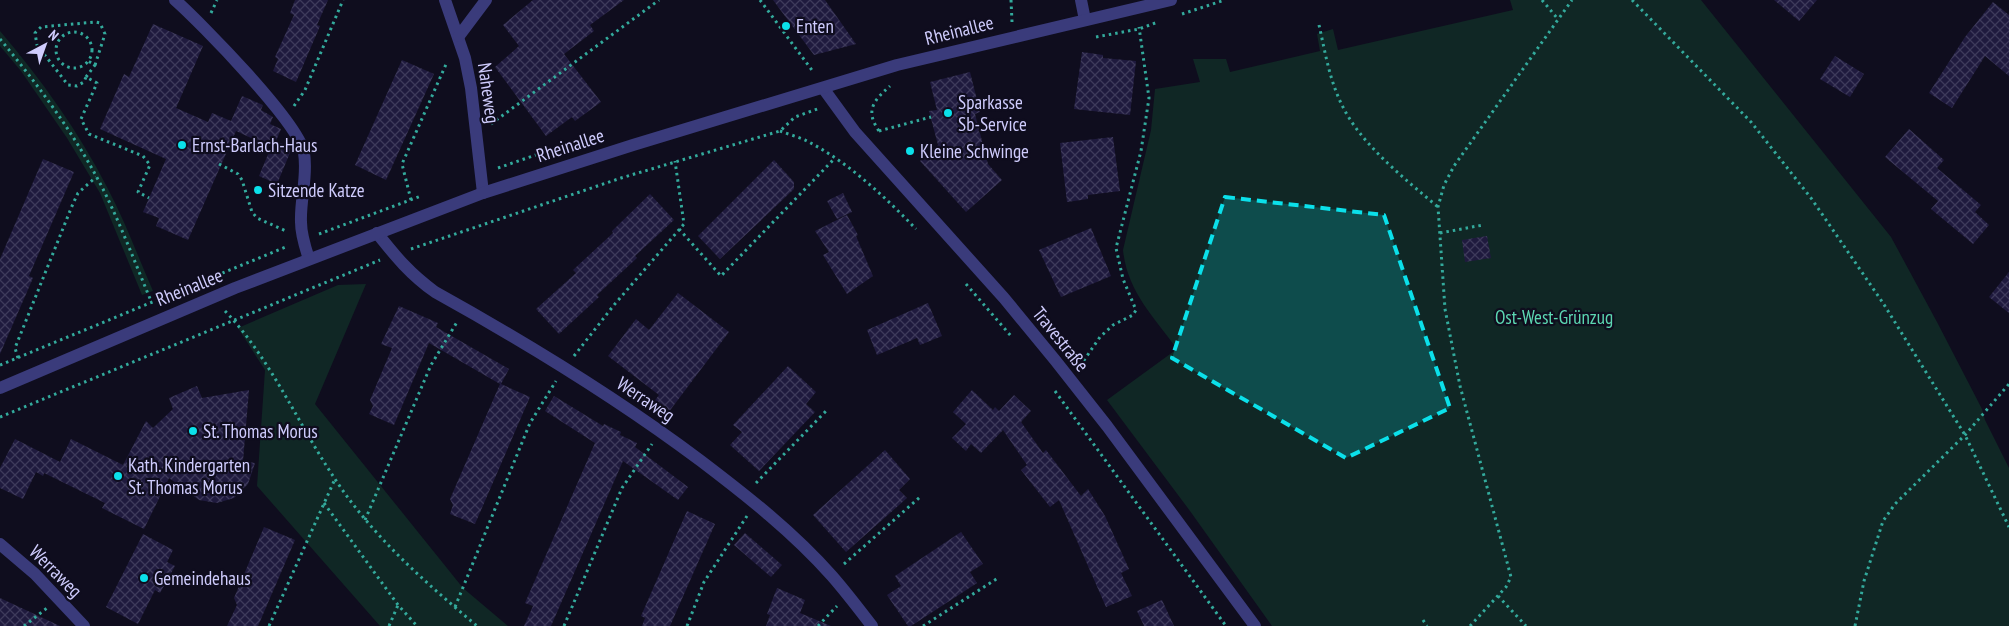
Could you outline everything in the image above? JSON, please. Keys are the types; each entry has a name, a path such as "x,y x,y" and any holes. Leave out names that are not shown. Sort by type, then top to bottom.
{"street":[{"path":"175,0 232,58 284,118 302,145 304,153 301,220 303,240 309,259"},
{"name":"Naheweg","path":"446,0 459,36 471,88 483,193"},
{"path":"459,36 486,0"},
{"path":"1081,0 1085,20"},
{"name":"Rheinallee","path":"0,388 212,298 377,232 483,193 897,64 1171,0"},
{"name":"Travestraße","path":"822,88 855,132 998,291 1055,360 1119,441 1256,626"},
{"name":"Werraweg","path":"377,232 402,265 435,292 565,368 661,431 750,498 794,536 832,575 872,626"},
{"name":"Werraweg","path":"0,544 36,574 84,626"}],"path":[{"path":"284,118 305,90 343,0"},
{"path":"475,129 494,122 659,0"},
{"path":"760,0 814,72"},
{"path":"1011,0 1012,22"},
{"path":"1542,0 1557,18"},
{"path":"1470,626 1506,587 1511,577 1460,386 1445,309 1438,206 1444,185 1454,166 1557,18 1572,0"},
{"path":"1632,0 1752,122 1789,169 1847,250 1966,435 2009,527"},
{"path":"1080,366 1094,343 1114,325 1133,315 1136,310 1123,279 1116,248 1141,151 1149,98 1139,29 1134,10"},
{"path":"100,23 105,34 101,46 95,65 84,82 77,86 68,85 37,45 35,32 41,28 100,23"},
{"path":"1319,25 1334,85 1341,104 1356,128 1377,152 1438,206"},
{"path":"91,44 91,56 88,61 77,68 64,65 59,60 56,47 63,36 69,33 82,34 91,44 101,46"},
{"path":"411,200 402,164 459,36"},
{"path":"1,41 33,81 72,137 96,177 151,301"},
{"path":"88,61 95,65"},
{"path":"86,77 97,83 81,119 89,134 143,156 150,164 138,192 149,198"},
{"path":"879,131 931,117"},
{"path":"780,131 805,140 835,158 861,177 922,234"},
{"path":"679,230 721,276 835,158"},
{"path":"219,164 238,174 242,180 252,212 257,218 303,240"},
{"path":"18,358 15,348 72,206 78,193 96,177"},
{"path":"1440,233 1483,225"},
{"path":"965,283 1015,340"},
{"path":"212,298 233,319 255,348 335,479 365,520 412,570 477,626"},
{"path":"365,520 431,366 465,309"},
{"path":"1855,626 1864,581 1883,520 1895,504 1966,435 2009,384"},
{"path":"1051,385 1226,626"},
{"path":"687,626 704,582 750,498 827,410"},
{"path":"564,626 622,488 661,431"},
{"path":"269,626 335,479"},
{"path":"832,575 920,496"},
{"path":"324,502 398,605 417,626"},
{"path":"923,626 998,578"},
{"path":"818,626 848,594"},
{"path":"1498,596 1526,626"},
{"path":"24,626 59,599"},
{"path":"389,626 398,605"},
{"path":"1422,620 1427,626"}],"highlighted area":[{"path":"1225,197 1384,215 1450,408 1346,458 1172,358"}],"green space":[{"name":"Ost-West-Grünzug","path":"1510,0 1701,0 1891,237 1982,409 1985,420 2009,468 2009,626 1272,626 1190,511 1107,400 1177,349 1136,291 1130,278 1123,250 1151,130 1155,89 1200,82 1193,59 1226,59 1230,72 1320,51 1317,34 1333,29 1338,50 1513,10"},
{"path":"0,31 45,87 85,147 126,226 153,291 142,295 100,193 67,138 21,71 0,46"},
{"path":"366,284 315,404 463,588 508,626 380,626 257,486 265,370 238,328 338,285"}],"building":[{"path":"295,0 328,0 317,25 320,26 296,82 273,71 278,59 275,57 294,15 290,13"},
{"path":"533,0 624,0 590,25 594,31 564,54 601,102 575,121 572,117 546,136 495,67 519,46 503,25"},
{"path":"773,0 825,0 856,44 814,55"},
{"path":"1774,0 1817,0 1799,21"},
{"path":"1993,2 2009,15 2009,76 1985,56 1952,108 1929,93 1965,37"},
{"name":"Ernst-Barlach-Haus","path":"153,24 203,46 176,108 208,122 212,113 231,121 242,96 263,105 261,110 273,117 270,124 281,129 276,141 292,148 277,184 259,176 271,147 236,131 188,240 156,226 159,218 143,212 166,159 100,129 124,74 129,77"},
{"path":"1082,52 1103,55 1103,58 1136,61 1130,115 1074,109"},
{"path":"1835,56 1864,74 1850,97 1820,79"},
{"path":"402,60 434,74 386,180 355,165"},
{"path":"970,72 980,112 975,114 988,164 1002,180 966,212 920,161 938,145 929,111 937,110 930,82"},
{"path":"1909,129 1944,160 1937,168 1981,205 1975,212 1989,225 1973,244 1931,209 1938,201 1885,157"},
{"path":"1113,137 1120,191 1088,195 1088,199 1067,202 1060,143"},
{"path":"43,159 74,172 29,276 33,278 0,354 0,259"},
{"path":"774,160 794,182 794,189 720,259 698,236"},
{"path":"843,193 852,212 837,219 827,201"},
{"path":"650,194 674,220 635,256 637,258 597,295 599,297 559,334 536,309 576,273 573,270 613,233 612,231"},
{"path":"847,215 858,235 856,236 873,276 847,294 823,255 829,252 815,231"},
{"path":"1091,228 1111,276 1061,297 1039,250"},
{"path":"1487,236 1491,258 1465,262 1462,240"},
{"path":"2009,272 2009,313 1989,297"},
{"path":"678,293 729,332 668,413 653,403 659,395 608,356 636,319 649,330"},
{"path":"928,303 942,336 920,345 917,338 877,355 867,330"},
{"path":"399,306 438,323 436,327 509,369 501,384 530,397 475,524 450,514 453,505 450,499 500,384 429,343 394,425 369,414 373,406 370,400 392,348 381,344"},
{"path":"788,366 816,392 806,404 815,412 759,471 730,445 742,432 733,425"},
{"path":"197,386 202,398 249,390 243,461 255,463 248,484 234,498 217,503 199,500 169,478 144,529 102,508 105,503 44,473 43,476 36,472 23,499 0,488 0,468 15,439 60,462 71,439 123,465 146,421 153,428 173,409 169,398"},
{"path":"972,390 993,410 995,407 999,411 1014,395 1031,411 1021,422 1043,453 1046,450 1081,496 1088,489 1105,516 1129,569 1121,573 1132,596 1106,607 1059,500 1050,507 1021,470 1027,465 1003,430 981,453 971,444 966,451 952,438 966,424 953,412"},
{"path":"554,396 603,426 604,424 621,432 620,435 637,443 635,447 688,487 678,500 623,461 551,626 524,626 533,606 525,603 595,443 545,411"},
{"path":"885,450 910,479 899,490 907,498 846,552 813,515"},
{"path":"687,511 715,524 670,626 642,626 645,618 641,616"},
{"path":"264,527 295,540 258,626 227,626 237,605 234,598"},
{"path":"961,532 983,564 970,572 977,583 911,626 908,626 887,595 901,586 895,576"},
{"path":"745,533 782,565 771,577 734,545"},
{"name":"Gemeindehaus","path":"143,534 173,550 167,562 175,566 160,593 155,590 138,624 106,607"},
{"path":"777,588 805,600 800,613 831,626 766,626 770,615 767,614"},
{"path":"0,598 60,626 0,626"},
{"path":"1162,600 1174,626 1144,626 1137,611"}],"place":[{"name":"Enten","path":"786,26"},
{"name":"Sparkasse Sb-Service","path":"948,113"},
{"name":"Ernst-Barlach-Haus","path":"182,145"},
{"name":"Kleine Schwinge","path":"910,151"},
{"name":"Sitzende Katze","path":"258,190"},
{"name":"St. Thomas Morus","path":"193,431"},
{"name":"Kath. Kindergarten St. Thomas Morus","path":"118,476"},
{"name":"Gemeindehaus","path":"144,578"}]}
